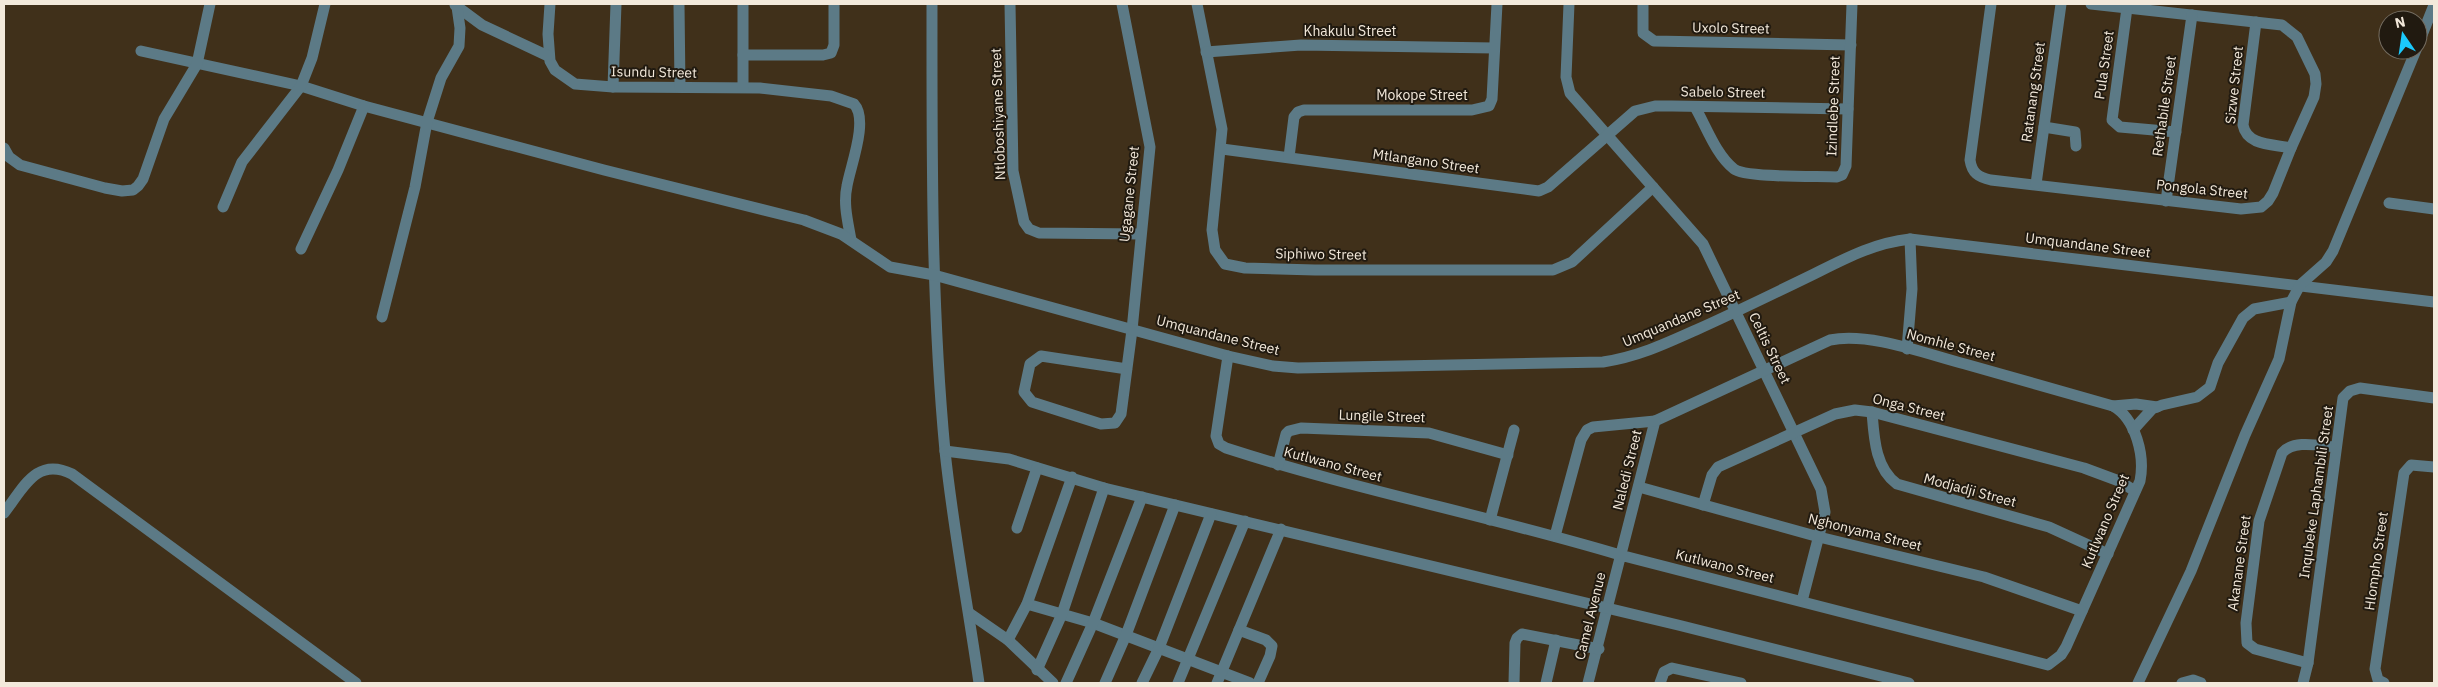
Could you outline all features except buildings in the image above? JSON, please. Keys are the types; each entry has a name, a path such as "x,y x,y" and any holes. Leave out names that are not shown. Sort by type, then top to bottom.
{"street":[{"path":"4,148 9,157 20,165 105,188 122,191 133,190 143,179 164,119 197,64 210,4"},
{"path":"223,207 242,162 302,86 312,58 325,4"},
{"path":"456,5 482,25 548,56 550,4"},
{"path":"613,87 616,4"},
{"path":"679,4 680,87"},
{"path":"743,4 743,88"},
{"path":"743,54 823,56 831,53 834,45 834,4"},
{"path":"932,4 934,275 945,452 978,683"},
{"name":"Ntloboshiyane Street","path":"1010,4 1013,171 1024,222 1029,229 1039,233 1140,234"},
{"name":"Ugagane Street","path":"1122,4 1150,146 1132,330 1127,369 1121,414 1118,421 1111,424 1101,424 1032,402 1024,392 1030,364 1041,356 1127,369"},
{"name":"Siphiwo Street","path":"1197,4 1220,115 1222,149 1213,216 1214,243 1217,254 1225,264 1245,268 1552,270 1572,262 1653,187"},
{"name":"Mokope Street","path":"1289,157 1294,117 1304,110 1472,110 1485,108 1492,99 1497,4"},
{"name":"Celtis Street","path":"1569,4 1566,85 1574,99 1703,244 1725,286 1792,432 1821,489 1825,502 1825,512 1802,600"},
{"name":"Uxolo Street","path":"1643,4 1643,33 1654,41 1851,45"},
{"name":"Izindlebe Street","path":"1695,107 1724,159 1736,171 1753,174 1837,177 1845,171 1852,4"},
{"name":"Pongola Street","path":"1991,4 1970,160 1971,167 1981,178 2241,209 2261,207 2268,201 2314,96 2315,74 2303,48 2291,31 2282,26 2256,22 2091,4"},
{"name":"Ratanang Street","path":"2036,184 2061,4"},
{"path":"382,317 408,220 427,122 441,78 456,55 460,37 456,5"},
{"path":"2428,20 2434,5"},
{"name":"Pula Street","path":"2127,8 2112,120 2120,128 2176,132"},
{"name":"Rethabile Street","path":"2166,201 2192,15"},
{"name":"Sizwe Street","path":"2256,22 2243,125 2244,132 2248,138 2256,141 2290,148"},
{"path":"460,37 473,28 482,25"},
{"name":"Khakulu Street","path":"1206,52 1301,45 1494,48"},
{"name":"Umquandane Street","path":"141,51 302,86 364,106 604,170 776,212 830,228 890,266 934,275 1228,356 1274,366 1298,368 1603,362 1624,359 1646,352 1736,312 1862,250 1883,243 1910,239 2434,302"},
{"name":"Isundu Street","path":"548,56 555,70 566,80 587,86 743,88 831,96 851,102 857,107 860,116 859,129 846,187 851,240"},
{"path":"2138,683 2191,572 2245,435 2279,359 2291,302 2300,285 2326,262 2333,252 2412,60"},
{"path":"301,249 364,106"},
{"name":"Sabelo Street","path":"1607,135 1635,112 1643,108 1672,106 1848,109"},
{"path":"2044,128 2073,130 2076,134 2076,146"},
{"name":"Mtlangano Street","path":"1222,149 1539,191 1548,187 1607,135"},
{"path":"2389,203 2434,209"},
{"path":"1907,349 1912,272 1910,239"},
{"path":"2133,430 2146,414 2157,407 2197,397 2210,388 2218,363 2243,318 2254,309 2291,302"},
{"name":"Nomhle Street","path":"1764,370 1830,340 1841,338 1872,340 2112,406 2120,410 2128,419"},
{"name":"Kutlwano Street","path":"1228,356 1216,436 1218,444 1278,465 2048,665 2062,655 2108,554 2142,470 2140,451 2128,419"},
{"name":"Naledi Street","path":"1620,555 1655,422 1764,370"},
{"name":"Inqubeke Laphambili Street","path":"2303,683 2308,663 2343,398 2350,391 2360,388 2434,398"},
{"path":"2112,406 2136,404 2157,407"},
{"name":"Onga Street","path":"1703,505 1712,475 1718,467 1792,432 1844,412 1855,410 1872,412 2084,468 2119,481 2135,491"},
{"name":"Modjadji Street","path":"1872,412 1874,438 1881,463 1890,479 1896,484 2048,527 2108,554"},
{"path":"1555,536 1581,440 1587,430 1593,427 1655,422"},
{"name":"Lungile Street","path":"1278,465 1286,434 1288,431 1301,428 1429,433 1508,455"},
{"path":"1490,520 1514,430"},
{"name":"Akanane Street","path":"2308,663 2254,649 2248,643 2246,623 2257,533 2263,506 2282,453 2286,448 2301,445 2336,447"},
{"path":"945,452 993,456 1072,477 1104,488 1281,529 1909,683"},
{"name":"Hlompho Street","path":"2384,683 2378,680 2376,669 2404,473 2406,468 2411,465 2434,468"},
{"path":"4,513 37,473 50,468 61,468 207,572 356,683"},
{"path":"1017,528 1037,468"},
{"path":"1008,640 1027,604 1072,477"},
{"name":"Nghonyama Street","path":"1639,487 1819,537 1984,577 2082,611"},
{"path":"1037,670 1062,614 1104,488"},
{"path":"1066,683 1093,624 1142,497"},
{"path":"1105,683 1126,635 1175,505"},
{"path":"1142,683 1159,648 1211,514"},
{"path":"1178,683 1245,521"},
{"path":"1219,678 1281,529"},
{"name":"Camel Avenue","path":"1588,683 1599,648 1620,555"},
{"path":"1027,604 1126,635 1189,660 1219,678 1250,683"},
{"path":"969,613 1008,640 1037,670 1053,683"},
{"path":"1239,630 1266,640 1272,646 1270,656 1258,683"},
{"path":"1514,683 1514,652 1518,636 1526,634 1599,648"},
{"path":"1546,683 1556,640"},
{"path":"1660,683 1664,672 1672,668 1741,683"},
{"path":"2182,683 2192,680 2201,683"}]}
